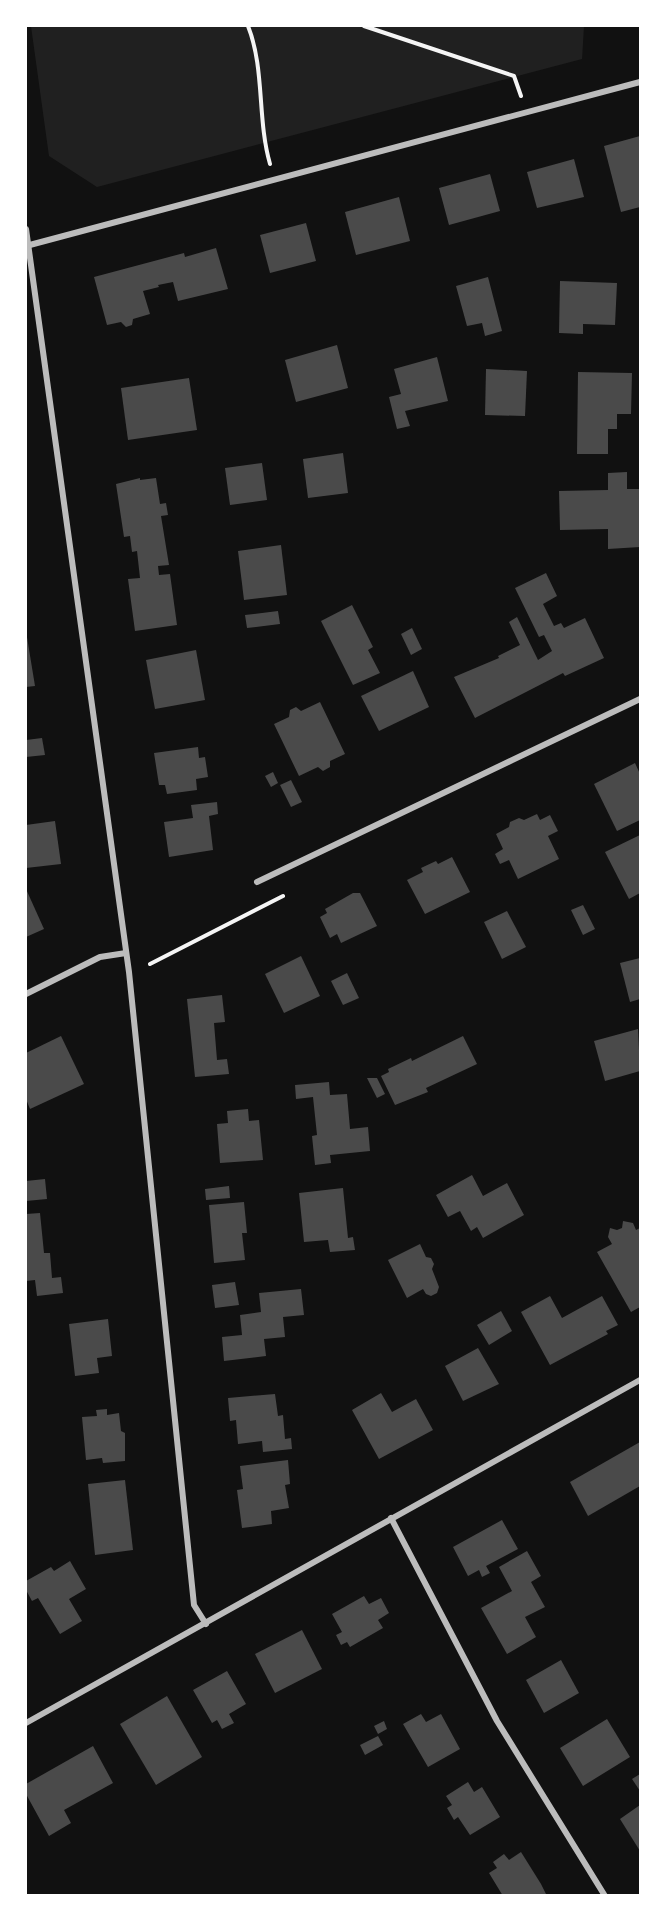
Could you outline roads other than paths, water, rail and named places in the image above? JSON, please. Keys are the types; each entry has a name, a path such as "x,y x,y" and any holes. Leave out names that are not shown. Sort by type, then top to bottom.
{"street":[{"path":"27,246 640,81"},
{"path":"26,229 126,953 194,1605 206,1624"},
{"path":"257,882 640,699"},
{"path":"26,994 100,957 126,953"},
{"path":"26,1723 640,1380"},
{"path":"391,1518 497,1721 605,1896"}]}
